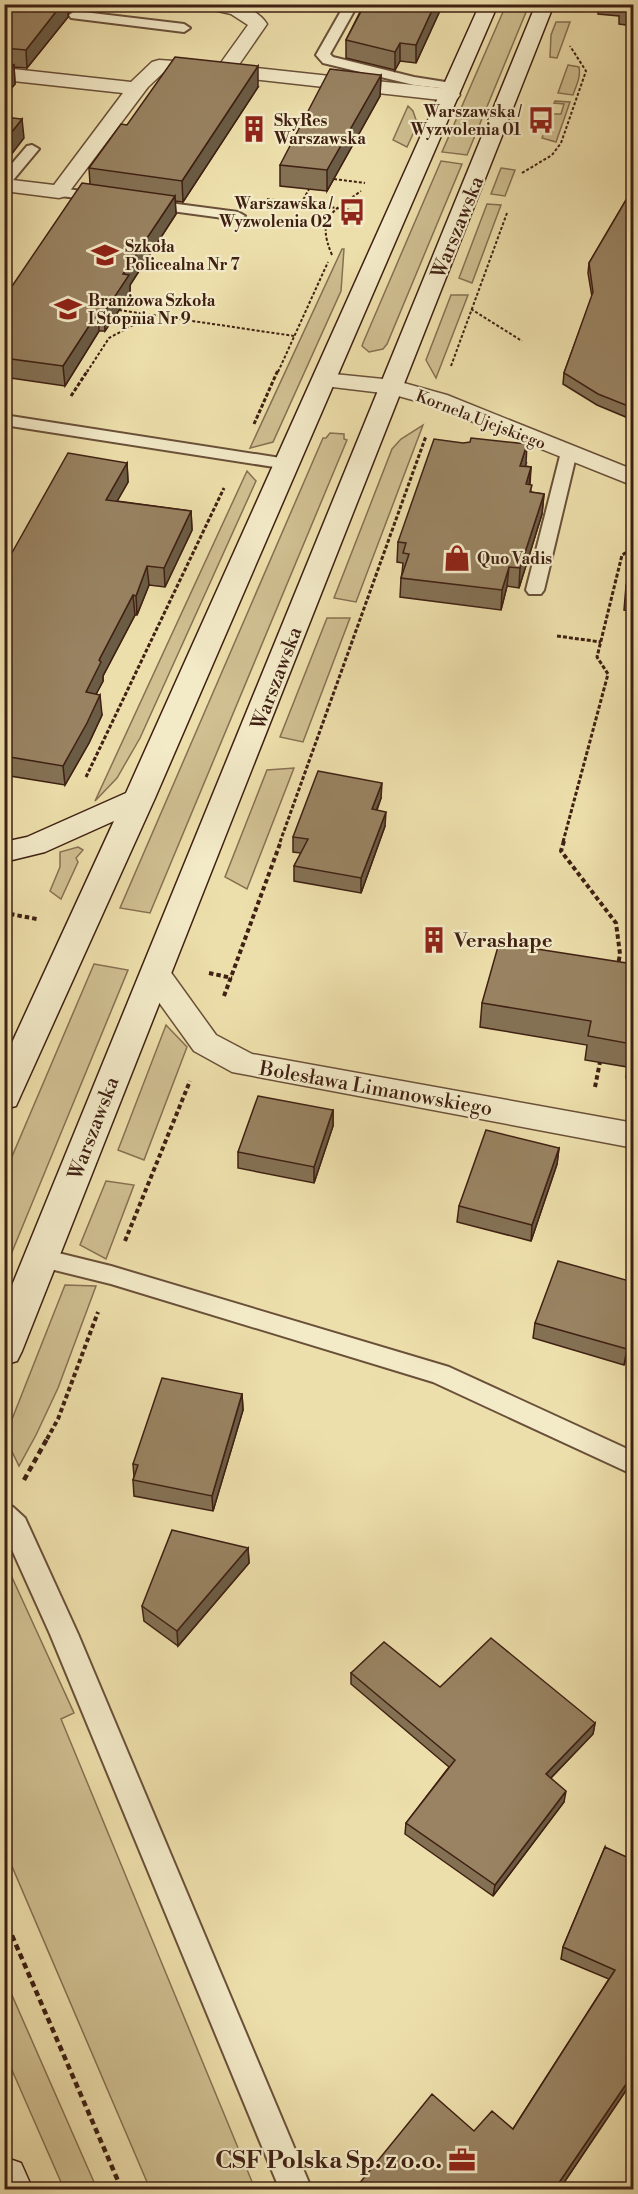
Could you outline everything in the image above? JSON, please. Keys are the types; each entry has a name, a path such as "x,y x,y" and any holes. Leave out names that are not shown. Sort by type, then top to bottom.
{"main road":[{"path":"212,4 252,16 258,24 225,70"},
{"path":"4,1097 140,798 489,4"},
{"name":"Warszawska","path":"4,1351 545,4"},
{"path":"4,183 59,192 137,89 159,66 451,91"},
{"path":"4,74 137,89"},
{"name":"Kornela Ujejskiego","path":"324,380 393,387 439,400 633,479"},
{"path":"4,852 35,845 140,798"},
{"name":"Bolesława Limanowskiego","path":"156,975 205,1043 244,1064 633,1136"},
{"path":"4,2180 9,2190"}],"lane":[{"path":"352,4 323,55 328,60 451,91"},
{"path":"75,15 184,28"},
{"path":"4,183 32,149"},
{"path":"59,192 115,200"},
{"path":"138,202 238,216"},
{"path":"4,420 287,464"},
{"path":"535,590 569,452"},
{"path":"42,1258 111,1275 440,1374 633,1464"},
{"path":"4,1515 16,1526 64,1634 296,2190"}],"path":[{"path":"518,182 522,173 552,155 561,143 586,71 570,46"},
{"path":"334,179 365,183"},
{"path":"301,204 309,189"},
{"path":"86,778 332,255 324,232 329,217 361,190"},
{"path":"260,198 352,210"},
{"path":"21,1486 58,1419 111,1275 242,951 507,212"},
{"path":"471,309 522,341"},
{"path":"120,310 294,336"},
{"path":"51,427 109,338 152,315"},
{"path":"616,975 620,954 616,923 561,851 608,674 597,657 622,555 633,548"},
{"path":"556,636 601,642"},
{"path":"597,1077 600,1062"},
{"path":"4,1917 122,2190"}],"shaded area":[{"path":"506,5 529,5 467,155 442,152"},
{"path":"556,22 570,22 557,58 550,57 551,35"},
{"path":"568,65 579,67 579,78 573,95 558,93"},
{"path":"555,101 570,102 556,142 542,138 551,114 561,114 564,104 554,103"},
{"path":"408,106 413,111 416,120 419,121 407,147 393,140"},
{"path":"441,161 462,164 387,344 383,349 369,352 362,346 363,343"},
{"path":"501,168 515,170 505,196 491,194"},
{"path":"487,204 501,205 472,283 459,278"},
{"path":"342,249 344,249 341,291 273,442 250,448"},
{"path":"451,295 468,295 436,378 426,360"},
{"path":"423,425 356,602 334,598 392,449 401,439"},
{"path":"330,433 344,434 344,439 347,440 150,913 120,908 323,438"},
{"path":"247,471 256,481 140,738 117,778 95,801"},
{"path":"327,618 350,618 303,742 280,737"},
{"path":"294,768 247,889 225,877 267,770"},
{"path":"78,847 83,850 76,858 78,862 61,899 50,891 60,867 60,852"},
{"path":"94,964 128,970 5,1269 5,1173"},
{"path":"166,1025 187,1047 144,1160 118,1150"},
{"path":"106,1181 134,1185 106,1259 80,1245"},
{"path":"65,1285 96,1286 58,1388 19,1466 5,1437"},
{"path":"5,1562 74,1713 61,1719 255,2189 150,2189 5,1850"},
{"path":"4,1977 97,2189 64,2189 8,2061 10,2050 4,2039"}],"building":[{"path":"4,4 62,4 26,50 4,48"},
{"path":"365,4 435,4 416,45 400,43 395,52 346,40"},
{"path":"623,4 633,4 633,12 620,10"},
{"path":"175,57 258,66 182,181 89,168 121,124 127,125"},
{"path":"4,63 14,65 4,76"},
{"path":"330,69 381,75 327,170 280,165"},
{"path":"4,117 22,119 4,142"},
{"path":"82,183 175,196 123,274 129,275 104,313 98,312 63,366 4,358 4,306 9,300 4,298"},
{"path":"633,188 633,408 598,394 564,373 593,292 589,263"},
{"path":"471,438 527,444 520,466 531,467 526,484 532,485 530,492 544,494 520,568 509,567 502,590 401,578 409,554 403,553 406,543 398,542 434,439 463,443 470,442"},
{"path":"68,453 127,463 106,500 191,511 164,568 147,566 136,596 133,595 99,660 101,662 86,692 100,695 63,766 4,756 4,557 9,558"},
{"path":"633,560 633,587 626,586"},
{"path":"318,771 382,783 372,809 386,812 361,878 294,866 308,839 293,837"},
{"path":"499,943 633,964 633,1055 629,1055 632,1044 588,1036 591,1021 482,1003"},
{"path":"258,1096 333,1110 314,1167 238,1152"},
{"path":"486,1130 559,1148 532,1225 459,1206"},
{"path":"558,1261 633,1282 633,1329 627,1349 535,1323"},
{"path":"162,1378 242,1394 212,1496 133,1480 138,1465 133,1464"},
{"path":"172,1530 248,1548 177,1631 142,1606"},
{"path":"491,1638 595,1723 546,1774 566,1791 495,1885 406,1823 455,1760 351,1673 384,1642 440,1687"},
{"path":"605,1847 633,1860 633,2074 554,2190 354,2190 432,2094 474,2131 492,2111 513,2129 615,1970 563,1947"}],"place":[{"name":"Warszawska / Wyzwolenia 01","path":"541,120"},
{"name":"SkyRes Warszawska","path":"254,129"},
{"name":"Warszawska / Wyzwolenia 02","path":"352,212"},
{"name":"Szkoła Policealna Nr 7","path":"105,255"},
{"name":"Branżowa Szkoła I Stopnia Nr 9","path":"68,309"},
{"name":"Quo Vadis","path":"457,558"},
{"name":"Verashape","path":"434,940"},
{"name":"CSF Polska Sp. z o.o.","path":"462,2160"}]}
